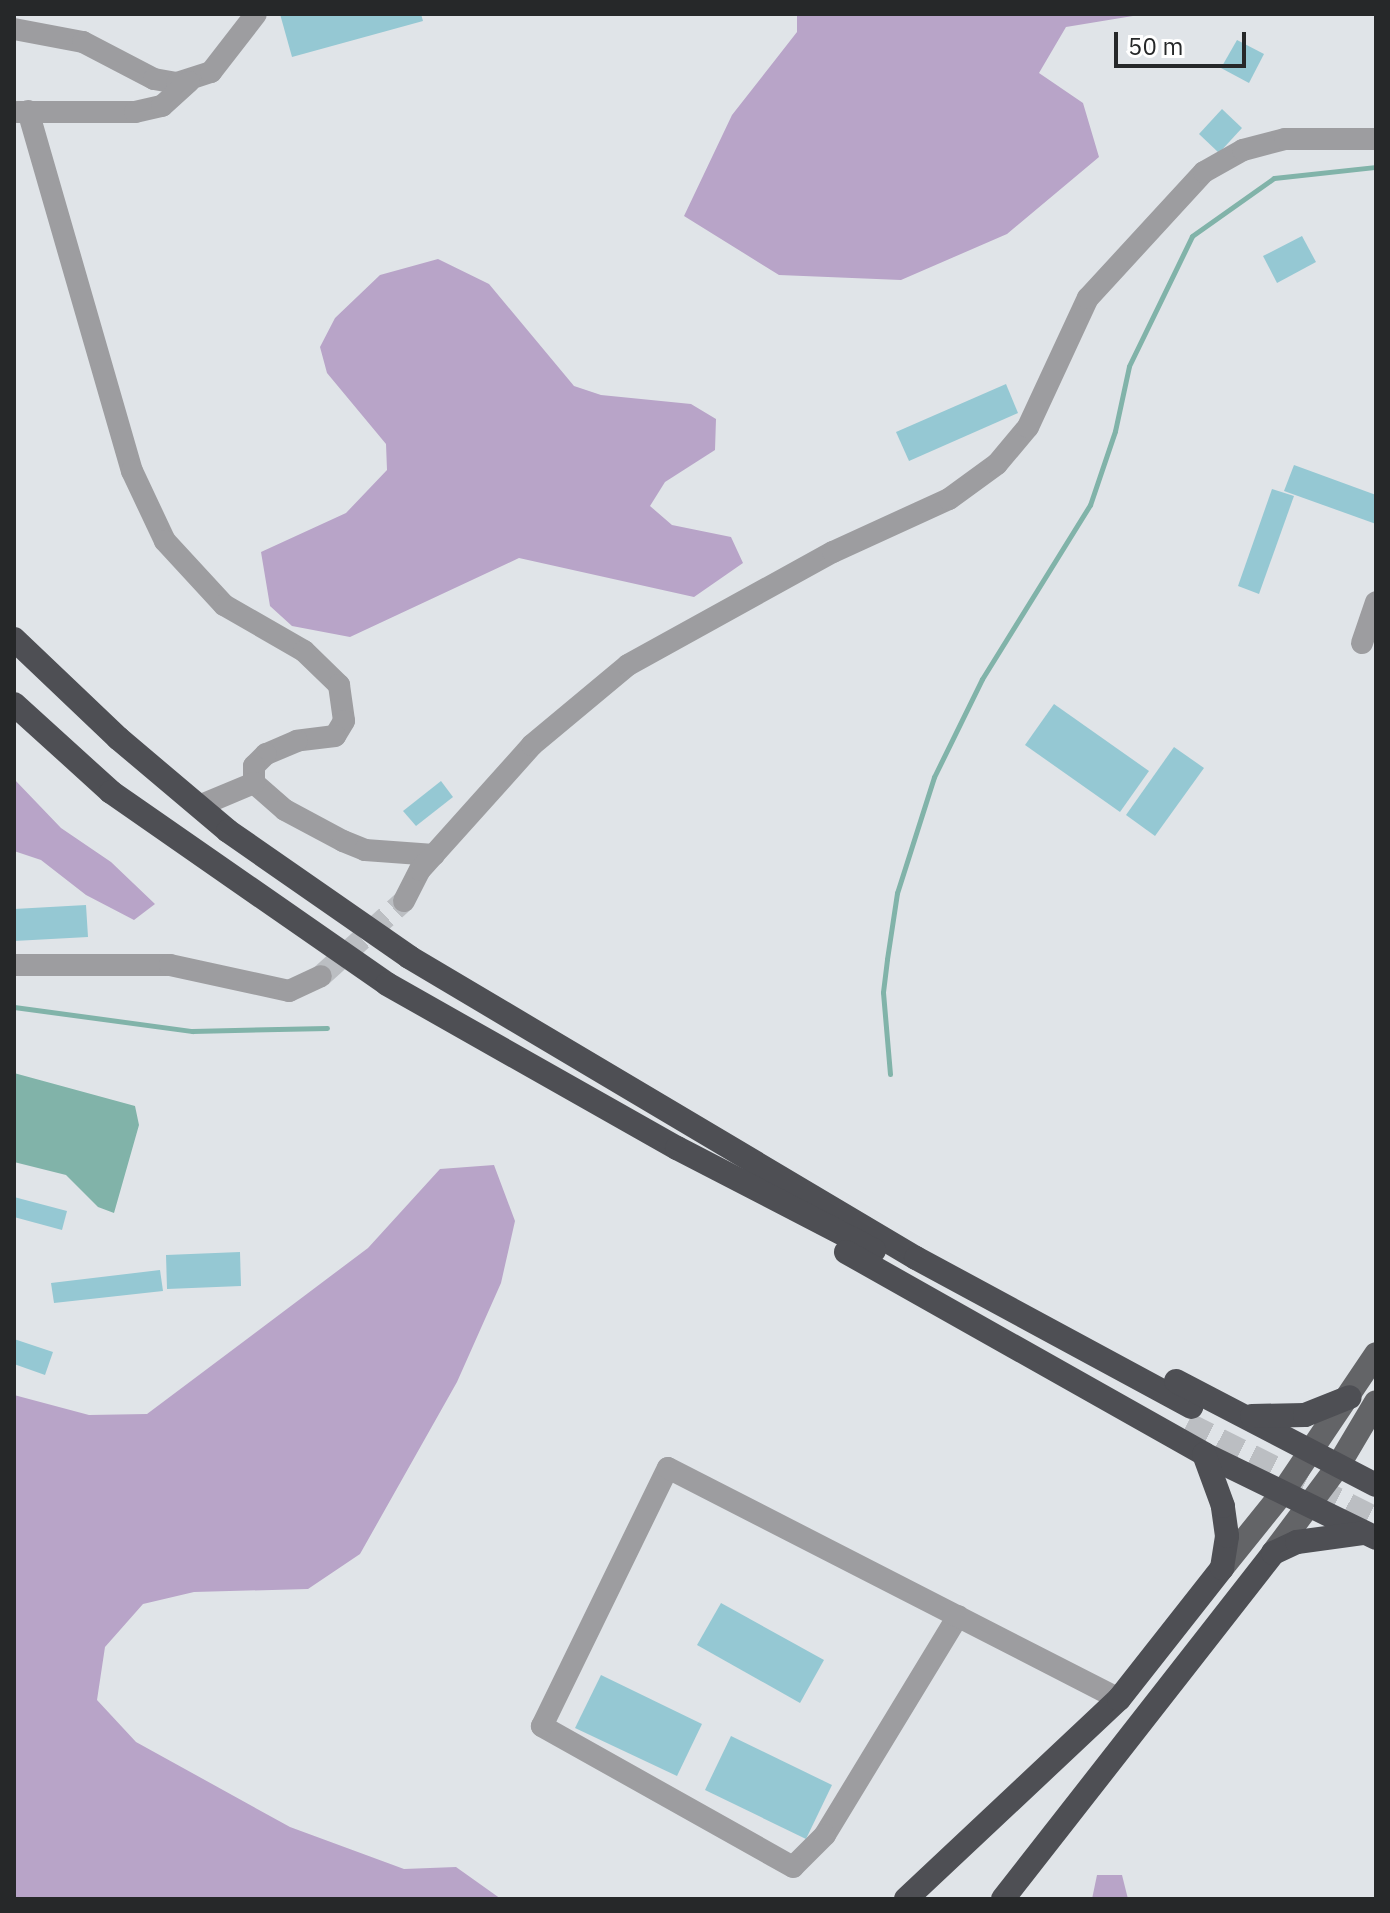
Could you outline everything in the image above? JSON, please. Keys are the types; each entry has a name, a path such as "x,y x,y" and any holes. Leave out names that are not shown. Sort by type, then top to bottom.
{"highway":[{"path":"14,639 199,806 409,957 916,1258 1189,1415 677,1148 387,984 111,792 14,704"},
{"path":"693,1124 816,1185 1238,1415 1376,1485"},
{"path":"677,1148 754,1202 1204,1454 1371,1536"},
{"path":"1238,1415 1276,1419 1305,1415 1350,1397"},
{"path":"906,1899 1119,1699 1222,1568 1225,1521 1204,1454"},
{"path":"1003,1899 1273,1553 1297,1542 1371,1536"}],"main road":[{"path":"1222,1568 1283,1492 1350,1397 1376,1354"},
{"path":"1273,1553 1338,1466 1376,1402"}],"street":[{"path":"256,14 220,64 189,82 162,106 135,112 21,112 132,471 165,541 224,605 304,651 339,685 344,721 335,736 297,741 266,754 254,766 254,783 285,810 365,850 434,855"},
{"path":"14,29 83,42 154,79 189,82"},
{"path":"404,901 434,855 532,745 628,665 833,552 949,499 997,464 1028,427 1088,298 1204,172 1243,150 1274,141 1376,139"},
{"path":"1362,643 1376,602"},
{"path":"199,806 254,783"},
{"path":"14,965 170,965 289,991 321,976"},
{"path":"958,1616 825,1835 793,1867 542,1726 668,1468 958,1616 1119,1699"}],"shaded area":[{"path":"797,14 1145,14 1066,27 1039,73 1083,103 1099,157 1007,234 901,280 779,275 684,216 732,115 797,32"},
{"path":"438,259 489,284 574,386 601,395 691,404 716,419 715,450 665,482 650,506 672,525 731,537 743,563 694,597 519,558 350,637 292,626 270,606 261,552 346,513 387,470 386,444 327,373 320,347 335,318 380,275"},
{"path":"14,779 61,828 111,862 155,904 134,920 86,895 41,860 14,851"},
{"path":"14,1073 135,1106 139,1125 114,1213 98,1207 66,1175 14,1162"},
{"path":"494,1165 515,1221 501,1283 457,1382 360,1554 308,1589 194,1592 143,1604 105,1647 97,1700 136,1742 290,1827 404,1869 456,1867 501,1899 14,1899 14,1395 89,1415 147,1414 368,1248 440,1169"},
{"path":"1097,1875 1122,1875 1128,1899 1092,1899"}],"building":[{"path":"280,14 421,14 423,21 292,57"},
{"path":"1237,40 1264,54 1249,83 1221,68"},
{"path":"1222,109 1242,128 1219,153 1199,134"},
{"path":"1302,236 1316,262 1277,283 1263,256"},
{"path":"1006,384 1018,413 909,461 896,432"},
{"path":"1294,465 1376,495 1376,524 1284,491"},
{"path":"1272,489 1294,496 1259,594 1238,586"},
{"path":"1054,704 1149,771 1120,812 1025,745"},
{"path":"1174,747 1204,768 1155,836 1126,815"},
{"path":"441,781 453,797 416,826 403,811"},
{"path":"86,905 88,937 14,941 14,909"},
{"path":"14,1197 67,1211 62,1230 14,1217"},
{"path":"240,1252 241,1286 167,1289 166,1255"},
{"path":"160,1270 163,1291 54,1303 51,1283"},
{"path":"14,1339 53,1352 45,1375 14,1364"},
{"path":"721,1603 824,1660 800,1703 697,1645"},
{"path":"601,1675 702,1724 677,1776 575,1728"},
{"path":"731,1736 832,1785 806,1839 705,1790"}],"waterway":[{"path":"890,1074 883,992 887,959 897,893 934,777 982,679 1090,505 1115,431 1129,366 1192,236 1274,178 1376,167"},
{"path":"14,1007 192,1031 327,1028"}],"tunnel":[{"path":"321,976 404,901"},
{"path":"1187,1424 1376,1519"}]}
